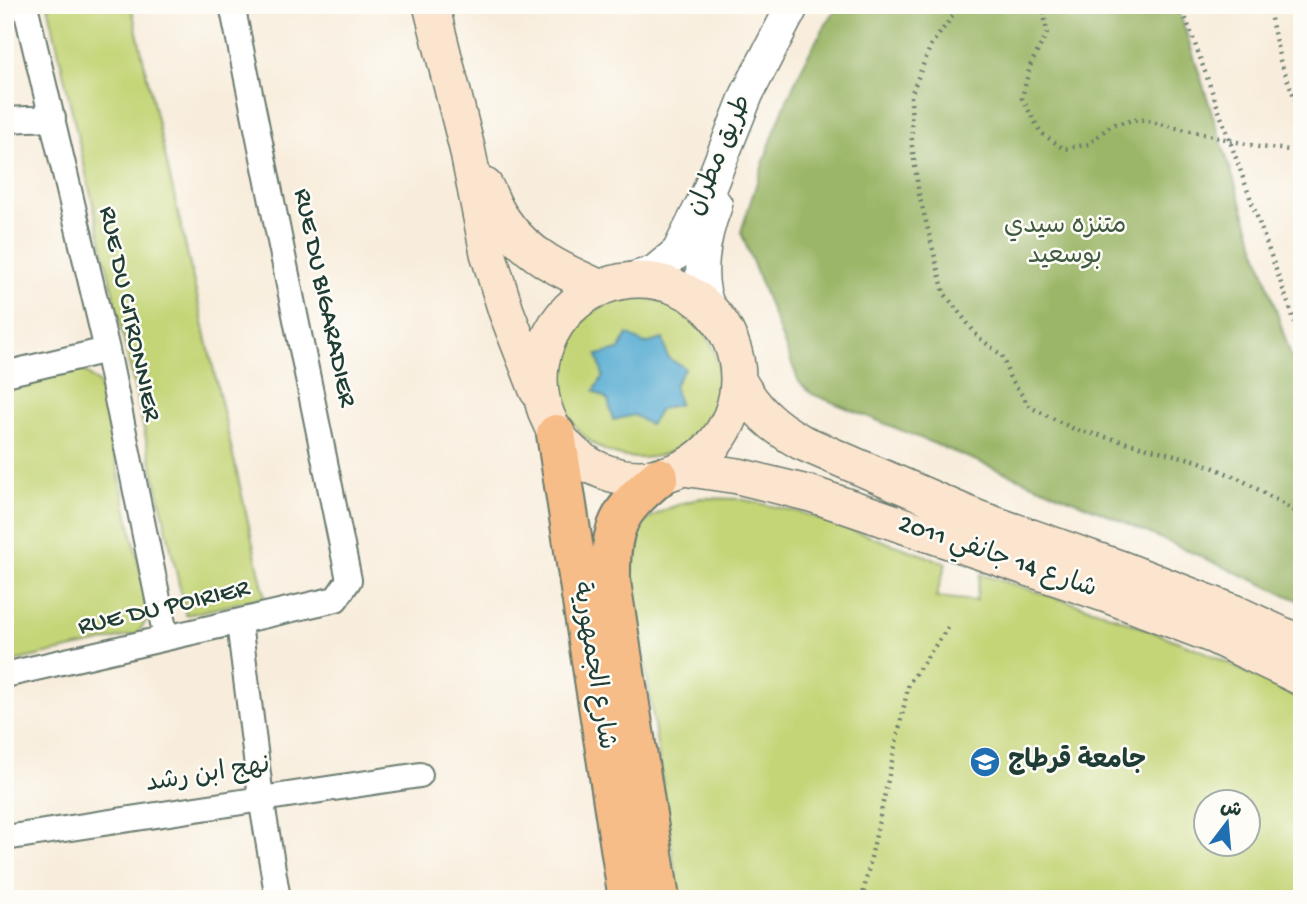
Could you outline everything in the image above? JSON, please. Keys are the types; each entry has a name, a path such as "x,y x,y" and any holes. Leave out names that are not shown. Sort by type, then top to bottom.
{"highway":[{"name":"شارع الجمهورية","path":"550,418 628,899"},
{"name":"شارع الجمهورية","path":"660,899 611,582 611,552 616,528 624,510 636,495 671,472"}],"main road":[{"name":"شارع الجمهورية","path":"431,5 467,148 488,253 506,312 550,418"},
{"name":"شارع الجمهورية","path":"467,148 502,219 519,241 566,273 613,284"},
{"path":"649,281 672,286 694,297 712,312 727,332 736,356 738,380 736,402 729,422 717,441 702,457 671,472 639,478 601,471 584,461 550,418 540,380 542,356 550,334 564,315 581,299 613,284 649,281"},
{"name":"شارع 14 جانفي 2011","path":"738,380 751,403 777,428 801,442 977,518 1122,569 1233,612 1302,644"},
{"name":"شارع 14 جانفي 2011","path":"671,472 738,476 811,494 1143,609 1214,636 1302,678"}],"street":[{"name":"RUE DU CITRONNIER","path":"25,5 107,350 166,638"},
{"name":"RUE DU BIGARADIER","path":"232,5 350,575 347,586 336,599"},
{"name":"طريق مطران","path":"613,284 654,272 678,251 708,192 747,94 793,5"},
{"name":"طريق مطران","path":"712,312 704,295 702,270 713,211 757,103 810,5"},
{"path":"5,120 54,118"},
{"path":"5,374 107,350"},
{"name":"RUE DU POIRIER","path":"5,675 336,599"},
{"path":"239,623 261,798 278,899"},
{"name":"نهج ابن رشد","path":"5,838 421,775"}],"path":[{"path":"961,5 931,46 911,96 912,146 919,194 944,293 979,338 1002,355 1009,376 1030,407 1074,429 1198,461 1240,479 1302,515"},
{"path":"1043,5 1047,33 1030,66 1022,98 1041,133 1065,149 1090,144 1111,125 1139,119 1230,141 1291,150 1302,141"},
{"path":"1181,5 1302,342"},
{"path":"1268,5 1280,60 1302,117"},
{"path":"862,899 909,683 949,626"}],"green space":[{"path":"48,5 131,5 265,597 186,615"},
{"name":"متنزه سيدي بوسعيد","path":"839,5 1177,5 1302,390 1302,602 1104,513 812,394 799,382 741,232 770,144 793,86"},
{"path":"639,298 670,304 696,321 713,347 719,378 713,409 696,435 670,452 639,458 608,452 582,435 565,409 559,378 565,347 582,321 608,304"},
{"path":"82,369 99,384 150,615 137,634 5,663 5,385"},
{"name":"جامعة قرطاج","path":"701,498 740,499 803,513 946,563 936,597 976,601 980,574 1102,612 1205,652 1302,700 1302,899 679,899 630,557 639,529 651,517"}],"water":[{"path":"628,334 645,344 663,339 668,358 685,368 674,385 679,404 660,409 650,425 634,415 613,420 608,400 594,391 603,376 597,355 619,350"}],"place":[{"name":"جامعة قرطاج","path":"985,762"}]}
